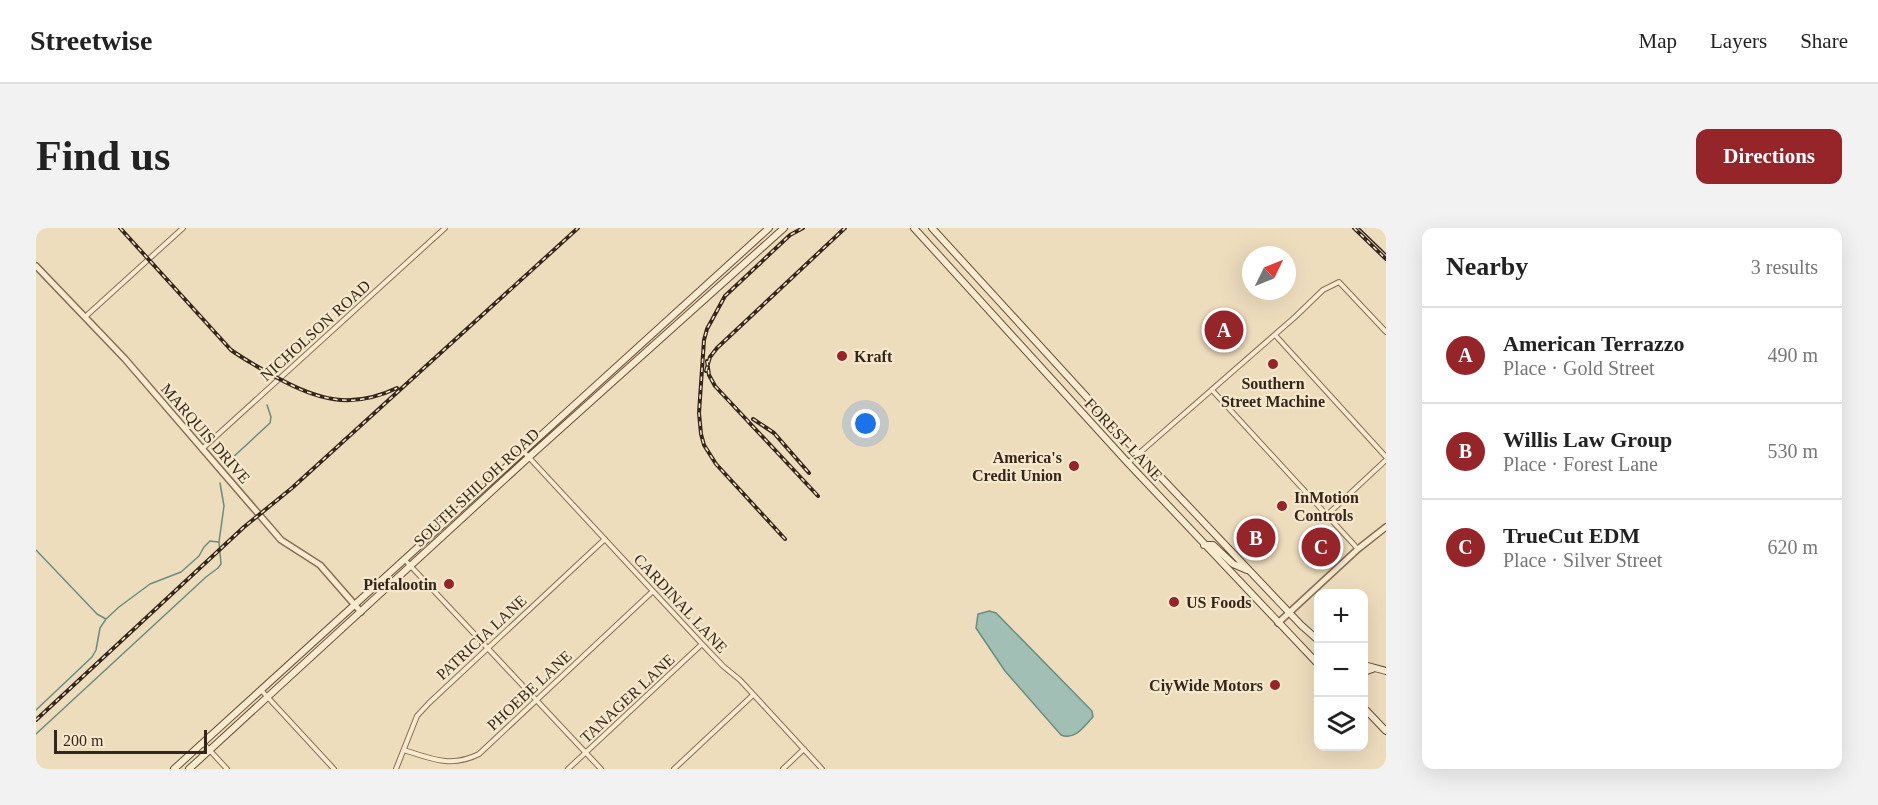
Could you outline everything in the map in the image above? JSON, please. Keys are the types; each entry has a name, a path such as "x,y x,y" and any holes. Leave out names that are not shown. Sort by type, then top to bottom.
{"main road":[{"name":"SOUTH SHILOH ROAD","path":"174,769 769,228"},
{"name":"SOUTH SHILOH ROAD","path":"189,769 529,457 784,228"},
{"name":"FOREST LANE","path":"914,228 1128,463 1314,660"},
{"name":"FOREST LANE","path":"932,228 1138,453 1301,626 1314,637"},
{"path":"1204,544 1213,545 1233,564 1251,572"},
{"path":"1368,665 1386,671"},
{"path":"1368,671 1376,668"},
{"path":"1368,712 1386,731"}],"street":[{"path":"85,317 183,228"},
{"name":"NICHOLSON ROAD","path":"201,450 445,228"},
{"name":"MARQUIS DRIVE","path":"36,266 125,359 201,450 281,540 320,565 361,612"},
{"path":"1128,463 1275,335 1323,290 1339,282 1386,332"},
{"path":"1275,335 1386,458 1327,515"},
{"path":"1212,390 1358,549"},
{"name":"CARDINAL LANE","path":"523,451 822,769"},
{"path":"1278,623 1358,549 1386,527"},
{"name":"PATRICIA LANE","path":"396,769 417,716 605,539"},
{"path":"404,559 601,769"},
{"name":"PHOEBE LANE","path":"404,750 448,763 469,759 479,754 653,591"},
{"name":"TANAGER LANE","path":"568,769 702,644"},
{"path":"261,690 334,769"},
{"path":"674,769 753,695"},
{"path":"203,743 227,769"},
{"path":"783,769 804,749"}],"water":[{"path":"989,611 996,613 1092,711 1093,717 1079,732 1071,736 1061,735 1005,671 976,628 978,614"}],"waterway":[{"path":"230,460 270,423 271,417 267,405"},
{"path":"36,734 221,564 219,542 224,506 220,483"},
{"path":"36,710 92,657 96,650 100,628 106,619 150,584 181,572 199,556 210,541 218,542"},
{"path":"36,550 97,614 106,619"}],"tram line":[{"path":"1359,228 1386,254"}],"railway":[{"path":"120,228 231,350 258,367 305,391 334,399 364,399 397,388"},
{"path":"36,720 244,527 292,488 578,228"},
{"path":"785,539 716,464 704,445 699,413 704,340 707,329 725,296 790,235 803,228"},
{"path":"706,371 710,357 717,348 845,228"},
{"path":"1354,228 1386,259"},
{"path":"707,361 709,375 715,386 818,496"},
{"path":"753,419 774,433 809,473"}],"place":[{"name":"American Terrazzo","path":"1224,330"},
{"name":"Kraft","path":"842,356"},
{"name":"Southern Street Machine","path":"1273,364"},
{"name":"America's Credit Union","path":"1074,466"},
{"name":"InMotion Controls","path":"1282,506"},
{"name":"Willis Law Group","path":"1256,538"},
{"name":"TrueCut EDM","path":"1321,547"},
{"name":"Piefalootin","path":"449,584"},
{"name":"US Foods","path":"1174,602"},
{"name":"CiyWide Motors","path":"1275,685"}]}
